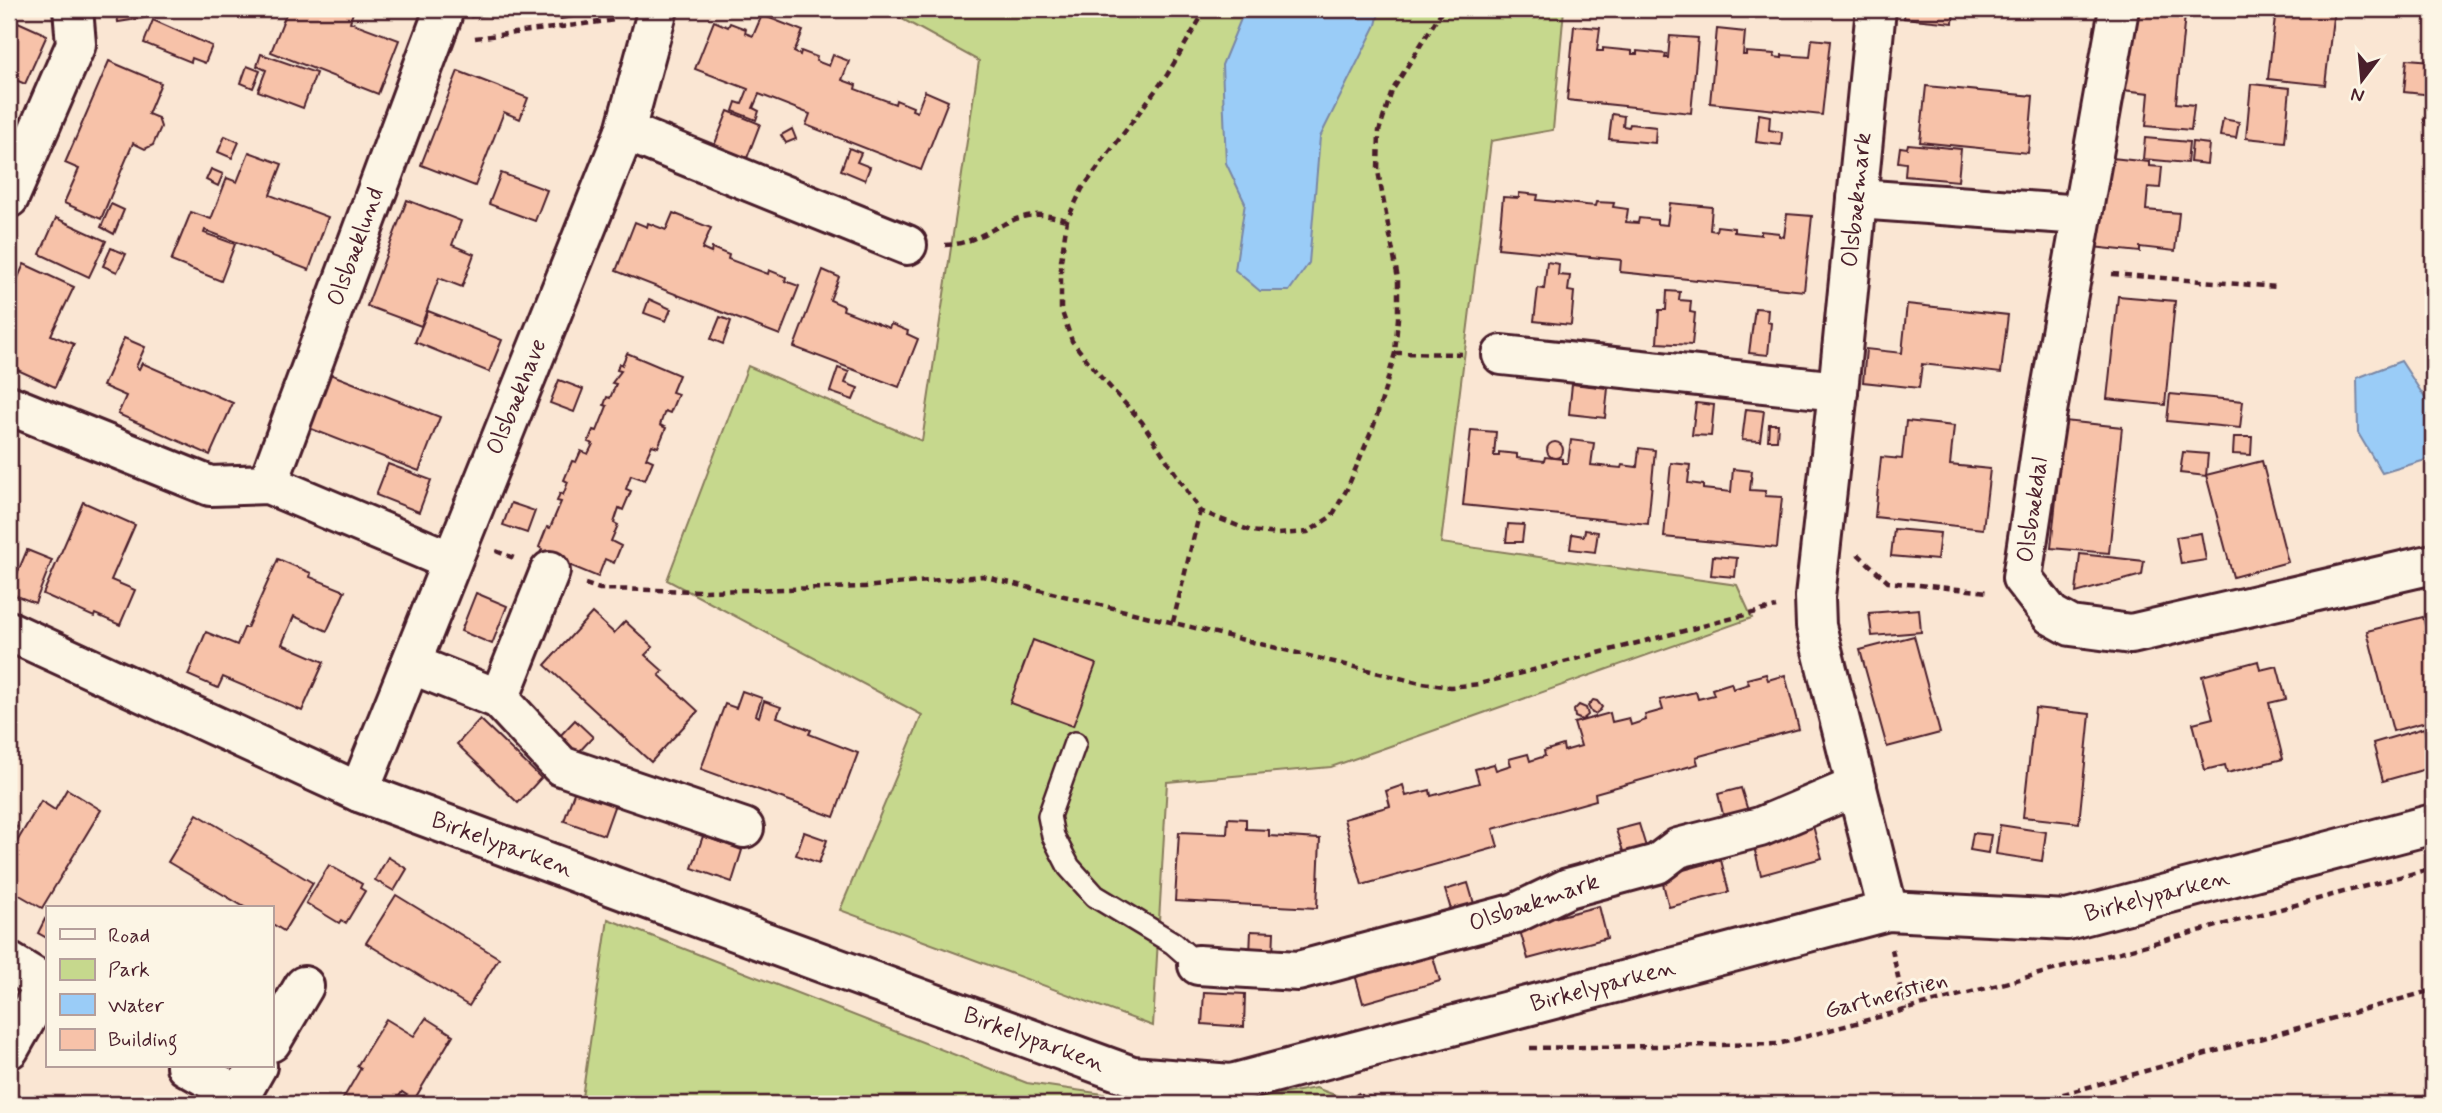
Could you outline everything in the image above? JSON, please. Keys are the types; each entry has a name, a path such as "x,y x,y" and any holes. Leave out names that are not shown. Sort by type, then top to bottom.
{"street":[{"path":"9,198 76,44 73,9"},
{"name":"Olsbækmark","path":"1876,9 1815,597 1816,626 1886,911"},
{"name":"Olsbækdal","path":"2119,9 2046,417 2022,578 2051,615 2071,626 2131,634 2433,564"},
{"name":"Olsbækhave","path":"359,792 625,131 658,11"},
{"name":"Olsbæklund","path":"268,484 436,26"},
{"path":"625,131 907,245"},
{"path":"1857,200 2082,215"},
{"path":"1502,355 1838,391"},
{"path":"9,405 210,486 268,484 455,550"},
{"path":"499,699 550,571"},
{"name":"Birkelyparken","path":"9,631 359,792 1132,1076 1231,1084 1886,911 2067,920 2433,824"},
{"path":"411,664 499,699 561,766 744,828"},
{"name":"Olsbækmark","path":"1198,965 1298,971 1517,913 1568,888 1657,864 1678,848 1760,827 1857,786"},
{"path":"9,962 46,983"},
{"path":"9,1049 46,986"},
{"path":"273,1039 304,986"},
{"path":"190,1068 240,1096 256,1068"}],"lane":[{"path":"1075,743 1049,816 1053,836 1069,867 1095,896 1173,943 1198,965"}],"path":[{"path":"1206,9 1167,75 1082,189 1067,220 1061,261 1061,309 1072,341 1142,422 1200,511 1251,531 1277,534 1308,532 1332,516 1347,489 1374,425 1395,354 1398,318 1398,279 1378,171 1379,131 1392,91 1443,9"},
{"path":"436,26 658,11"},
{"path":"2423,121 2433,118"},
{"path":"907,245 925,241 948,246 969,241 1014,220 1036,215 1067,220"},
{"path":"2072,271 2277,287"},
{"path":"1395,354 1502,355"},
{"path":"1173,623 1200,511"},
{"path":"1823,523 1888,582 1994,593 2022,578"},
{"path":"455,550 550,571 600,589 705,591 864,587 982,576 1416,682 1450,687 1479,684 1815,597"},
{"name":"Gartnerstien","path":"1526,1048 1778,1044 2433,868"},
{"path":"1886,911 1905,1010"},
{"path":"2028,1104 2433,990"},
{"path":"1344,1104 1367,1090"},
{"path":"1356,1095 1398,1104"}],"green space":[{"path":"884,9 1564,9 1553,130 1491,141 1441,543 1737,585 1752,618 1331,767 1167,782 1153,1026 840,910 922,715 667,580 748,366 922,441 979,61"},
{"path":"608,919 1027,1083 1173,1104 581,1104"},
{"path":"1316,1088 1359,1104 1222,1104"}],"water":[{"path":"1245,9 1380,9 1376,25 1320,137 1309,263 1289,291 1260,291 1235,270 1245,203 1226,163 1222,65"},
{"path":"2401,361 2433,410 2429,459 2382,473 2358,433 2357,378"}],"building":[{"path":"116,9 176,9 177,13 118,22"},
{"path":"288,9 354,9 350,22 399,40 378,94 271,52"},
{"path":"470,9 529,9 471,17"},
{"path":"558,9 605,9 606,12 560,19"},
{"path":"1905,9 1954,9 1953,23 1904,18"},
{"path":"2131,9 2198,9 2197,16 2185,15 2176,103 2194,105 2191,130 2146,126 2149,93 2123,90"},
{"path":"2276,9 2334,9 2325,85 2268,79"},
{"path":"762,15 803,31 794,52 800,55 801,51 817,57 816,61 829,66 833,55 849,61 842,80 856,85 855,89 895,104 896,100 913,107 912,110 917,112 925,91 948,101 921,170 806,125 810,114 759,94 753,108 759,111 756,120 733,111 736,102 742,104 748,89 695,69 714,21 728,27 730,23 746,29 745,33 753,36"},
{"path":"9,18 47,35 25,84 9,77"},
{"path":"153,20 212,46 205,63 192,58 191,62 144,43"},
{"path":"1574,26 1600,28 1597,51 1603,51 1603,48 1632,51 1632,54 1637,54 1637,51 1666,54 1665,58 1668,58 1670,36 1698,38 1691,113 1567,100"},
{"path":"1717,29 1745,32 1743,55 1746,55 1746,52 1775,54 1774,57 1782,58 1782,55 1810,57 1812,39 1830,41 1822,115 1710,103"},
{"path":"261,54 316,73 303,108 258,91 266,70 257,66"},
{"path":"2407,59 2433,61 2433,95 2404,92"},
{"path":"109,61 161,83 148,114 158,118 161,127 153,145 145,149 133,143 101,219 64,203 79,169 65,163"},
{"path":"247,66 260,71 253,88 241,83"},
{"path":"458,71 528,98 520,119 504,112 475,186 421,165"},
{"path":"2251,84 2290,88 2285,142 2246,138"},
{"path":"1926,86 2033,96 2028,153 1920,142"},
{"path":"728,111 760,124 747,158 714,146"},
{"path":"1612,114 1624,116 1623,126 1629,127 1630,124 1656,127 1655,143 1609,139"},
{"path":"1759,114 1770,116 1769,130 1782,132 1781,145 1756,142"},
{"path":"2223,119 2239,122 2236,138 2220,136"},
{"path":"792,129 796,139 786,143 781,135"},
{"path":"225,136 239,142 232,158 218,152"},
{"path":"2145,138 2189,142 2187,163 2143,159"},
{"path":"2192,142 2209,144 2207,164 2190,162"},
{"path":"1908,144 1961,149 1958,181 1905,176 1906,163 1898,162 1900,147 1907,148"},
{"path":"849,148 861,153 857,162 870,167 865,180 841,170"},
{"path":"249,152 282,164 270,195 328,217 309,270 205,230 204,233 235,244 221,281 171,261 191,212 211,219 227,178 237,182"},
{"path":"2093,156 2149,162 2149,166 2162,167 2160,188 2148,187 2146,210 2179,213 2175,251 2140,247 2140,252 2083,246"},
{"path":"211,169 223,174 218,186 206,180"},
{"path":"501,173 547,190 535,221 489,204"},
{"path":"1519,193 1538,195 1537,200 1595,206 1596,202 1614,203 1613,207 1628,209 1626,222 1638,223 1639,218 1657,220 1657,224 1667,225 1670,203 1712,207 1710,230 1716,231 1717,226 1734,228 1734,232 1761,235 1761,231 1779,233 1779,236 1784,237 1787,214 1812,216 1804,291 1620,272 1621,260 1498,248 1503,197 1519,198"},
{"path":"407,200 461,221 452,245 474,254 462,287 439,278 421,326 367,306"},
{"path":"111,204 124,210 114,234 101,227"},
{"path":"673,213 711,228 702,249 711,253 712,248 729,255 728,259 768,274 769,270 786,277 785,281 799,286 780,335 616,271 635,222 647,227 648,223 666,230"},
{"path":"56,218 106,241 89,277 40,254"},
{"path":"111,248 126,254 117,272 103,266"},
{"path":"1547,262 1559,264 1558,275 1570,276 1568,291 1574,292 1571,325 1534,321 1538,288 1544,289"},
{"path":"24,264 74,287 51,335 74,344 55,387 9,366 9,298"},
{"path":"823,270 839,277 830,300 844,306 843,310 889,328 891,324 908,331 907,334 918,339 899,387 794,347"},
{"path":"1667,291 1680,292 1679,300 1691,301 1690,312 1695,313 1692,345 1657,343 1659,310 1666,310"},
{"path":"2118,296 2175,301 2165,405 2107,399"},
{"path":"649,299 671,309 666,321 644,313"},
{"path":"1907,304 2008,315 2001,373 1922,364 1919,388 1863,382 1866,349 1902,353"},
{"path":"1755,308 1768,309 1767,322 1771,323 1768,355 1749,353"},
{"path":"428,311 502,340 489,372 415,342"},
{"path":"720,317 731,321 723,344 711,339"},
{"path":"124,338 145,347 136,367 139,369 142,363 233,403 210,455 118,414 126,396 103,386"},
{"path":"627,353 679,375 672,392 678,394 670,413 665,411 660,425 666,428 658,447 652,445 646,458 653,461 645,480 631,475 626,489 631,491 623,510 619,508 614,523 618,525 611,541 621,546 614,563 605,559 598,577 540,553 542,549 539,547 561,502 557,501 560,493 563,495 568,482 564,480 572,461 576,462 581,451 588,454 593,444 588,442 593,430 597,431 607,406 604,405 607,397 610,398 616,384 612,383 621,371 617,370 619,363 622,365"},
{"path":"838,368 849,372 845,383 858,388 853,400 830,392"},
{"path":"330,374 440,417 419,471 309,428"},
{"path":"559,380 583,389 574,412 550,403"},
{"path":"1572,384 1608,388 1605,418 1569,414"},
{"path":"2170,394 2243,401 2240,428 2167,421"},
{"path":"1696,403 1714,405 1711,436 1692,435"},
{"path":"1746,409 1764,411 1760,441 1742,440"},
{"path":"1906,421 1954,426 1950,465 1990,469 1983,529 1875,517 1881,457 1902,459"},
{"path":"2064,421 2122,427 2109,553 2051,548"},
{"path":"1769,424 1778,424 1777,440 1768,440"},
{"path":"1471,430 1496,432 1494,456 1499,456 1499,452 1517,454 1517,458 1544,461 1545,457 1562,459 1562,463 1568,463 1571,440 1594,443 1591,465 1621,468 1622,465 1637,467 1639,448 1655,450 1648,524 1463,505"},
{"path":"2234,437 2252,437 2251,455 2233,454"},
{"path":"1555,442 1563,450 1555,458 1547,450"},
{"path":"2183,452 2208,454 2206,476 2180,473"},
{"path":"2262,461 2288,562 2233,577 2206,475"},
{"path":"1671,463 1690,465 1688,483 1703,485 1703,489 1731,492 1733,469 1752,471 1750,490 1766,491 1765,496 1782,497 1777,548 1664,537"},
{"path":"388,464 431,480 419,512 376,495"},
{"path":"83,502 135,525 111,580 135,590 120,625 95,614 94,617 43,594"},
{"path":"511,503 535,511 527,533 503,525"},
{"path":"1508,524 1524,525 1522,542 1506,542"},
{"path":"1894,529 1940,533 1937,560 1891,556"},
{"path":"1585,530 1598,532 1595,552 1570,549 1572,534 1584,536"},
{"path":"2201,533 2206,560 2181,564 2176,537"},
{"path":"27,550 52,560 35,603 9,593"},
{"path":"2080,554 2144,561 2142,575 2076,593"},
{"path":"1713,556 1737,558 1735,577 1711,575"},
{"path":"278,559 311,573 310,577 345,591 327,631 294,616 282,644 324,662 302,711 223,677 218,688 188,675 206,632 237,645"},
{"path":"476,593 507,606 492,644 461,631"},
{"path":"1919,609 1921,632 1872,636 1869,613"},
{"path":"592,613 614,633 625,621 653,647 645,655 663,671 659,675 698,711 651,762 545,665"},
{"path":"2423,617 2425,625 2433,623 2433,640 2429,641 2433,658 2433,720 2393,731 2367,631"},
{"path":"1914,636 1940,733 1887,747 1860,650"},
{"path":"1033,640 1096,664 1073,726 1010,703"},
{"path":"2258,661 2260,670 2277,666 2286,699 2269,703 2283,759 2227,773 2225,765 2205,770 2193,723 2213,718 2202,676"},
{"path":"1766,674 1768,680 1785,675 1799,729 1696,757 1698,764 1595,793 1596,800 1493,829 1498,847 1362,885 1344,819 1390,806 1386,791 1403,785 1406,796 1430,790 1431,796 1479,783 1475,769 1494,764 1496,770 1511,765 1509,759 1528,754 1530,761 1545,756 1544,751 1563,745 1564,751 1581,746 1574,723 1610,713 1612,722 1629,718 1631,725 1646,720 1645,715 1663,710 1660,700 1696,692 1698,699 1714,695 1712,689 1731,683 1733,689 1749,684 1747,679"},
{"path":"742,691 762,698 756,715 759,717 764,701 781,707 777,717 811,730 809,734 858,753 834,817 701,769 725,704 736,708"},
{"path":"1593,700 1602,707 1595,714 1588,706"},
{"path":"1579,705 1586,708 1588,715 1582,720 1575,717 1574,710"},
{"path":"2035,708 2090,714 2079,823 2023,817"},
{"path":"480,719 541,778 518,803 457,744"},
{"path":"575,720 593,737 576,755 558,738"},
{"path":"2424,728 2433,767 2383,781 2373,743"},
{"path":"1741,788 1748,811 1724,818 1718,794"},
{"path":"67,789 101,810 42,908 9,889 9,855 41,801 55,810"},
{"path":"575,790 615,804 604,835 564,821"},
{"path":"197,814 313,883 284,931 273,924 273,906 243,906 168,862"},
{"path":"1228,818 1246,819 1246,829 1269,830 1269,836 1320,839 1317,908 1175,901 1179,832 1227,834"},
{"path":"9,823 17,827 9,840"},
{"path":"1639,824 1646,847 1624,854 1616,830"},
{"path":"2000,825 2046,832 2042,861 1996,854"},
{"path":"1813,826 1822,858 1761,875 1753,843"},
{"path":"804,832 827,840 819,863 796,855"},
{"path":"1973,833 1991,835 1988,853 1970,850"},
{"path":"703,836 742,850 732,882 692,868"},
{"path":"388,857 407,869 394,891 375,880"},
{"path":"1721,860 1729,892 1669,907 1661,876"},
{"path":"329,865 362,884 360,888 365,891 346,923 341,920 339,923 306,903"},
{"path":"1468,883 1475,907 1452,913 1445,890"},
{"path":"396,895 499,958 469,1006 366,943"},
{"path":"1599,906 1607,938 1528,959 1519,927"},
{"path":"45,919 46,937 38,933"},
{"path":"1251,931 1274,932 1273,956 1250,955"},
{"path":"1431,950 1440,981 1363,1003 1354,971"},
{"path":"1204,992 1245,994 1244,1027 1202,1024"},
{"path":"426,1018 453,1035 414,1100 402,1092 394,1104 340,1104 361,1068 357,1066 386,1019 414,1036"}]}
